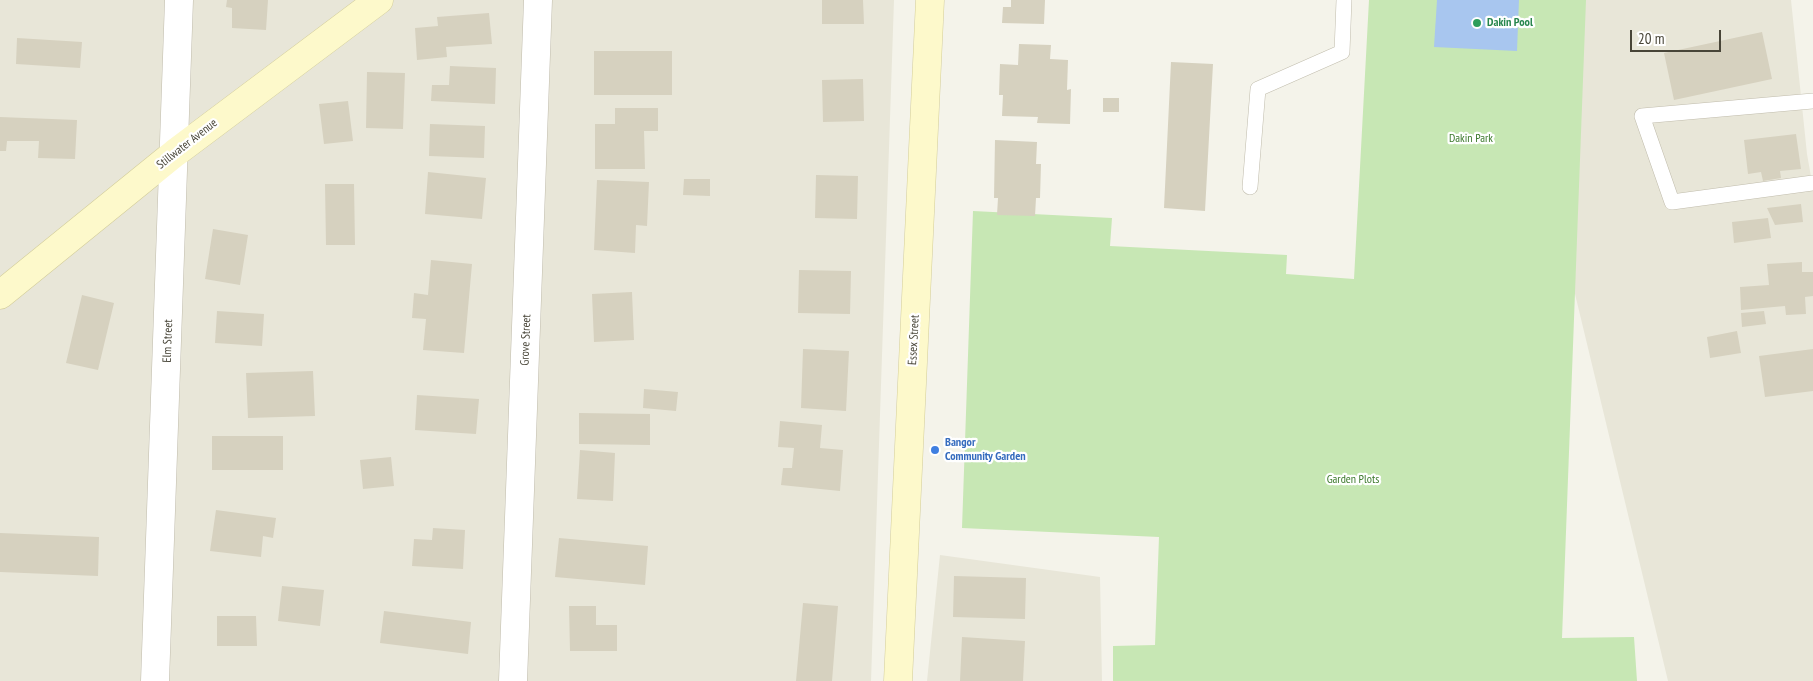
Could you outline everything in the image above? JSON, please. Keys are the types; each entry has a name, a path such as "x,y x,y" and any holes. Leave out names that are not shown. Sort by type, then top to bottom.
{"street":[{"name":"Elm Street","path":"156,681 179,0"},
{"name":"Stillwater Avenue","path":"0,295 175,152 379,0"},
{"name":"Grove Street","path":"513,681 538,0"},
{"name":"Essex Street","path":"898,681 930,0"}],"lane":[{"path":"1250,187 1258,89 1342,52 1344,0"},
{"path":"1813,101 1642,116 1672,202 1813,183"}],"shaded area":[{"path":"0,0 894,0 871,681 0,681"},
{"path":"1529,0 1791,0 1807,154 1813,188 1813,681 1668,681 1526,90"},
{"path":"940,555 1100,577 1102,681 927,681"}],"green space":[{"name":"Garden Plots","path":"1369,0 1586,0 1562,638 1634,637 1637,681 1113,681 1113,646 1155,645 1159,537 962,528 973,211 1112,218 1110,246 1287,255 1286,274 1354,279"}],"water":[{"name":"Dakin Pool","path":"1437,0 1519,0 1517,51 1434,47"}],"building":[{"path":"227,0 268,0 266,30 232,28 232,8 226,7"},
{"path":"822,0 863,0 864,24 822,24"},
{"path":"1011,0 1045,0 1044,24 1002,23 1003,7 1011,7"},
{"path":"489,13 492,44 446,47 447,57 417,60 415,28 438,26 437,17"},
{"path":"1762,32 1772,79 1674,100 1664,53"},
{"path":"17,38 82,42 80,68 16,64"},
{"path":"1019,44 1051,45 1050,59 1068,60 1067,90 1071,89 1070,124 1037,123 1038,117 1002,116 1003,95 999,95 1000,64 1018,65"},
{"path":"594,51 672,51 672,95 594,95"},
{"path":"1171,62 1213,64 1205,211 1164,208"},
{"path":"450,66 496,68 495,104 431,101 432,85 449,85"},
{"path":"367,72 405,73 403,129 366,128"},
{"path":"863,79 864,121 823,122 822,80"},
{"path":"1103,98 1119,98 1119,112 1103,112"},
{"path":"348,101 353,141 324,144 319,104"},
{"path":"615,108 658,108 658,131 644,131 645,169 595,169 595,124 615,124"},
{"path":"0,117 77,120 75,159 38,158 39,141 7,141 6,151 0,151"},
{"path":"430,124 485,126 484,158 429,156"},
{"path":"1796,134 1801,169 1780,171 1781,178 1763,181 1761,172 1748,174 1744,140"},
{"path":"995,140 1037,142 1036,164 1041,164 1040,198 1036,198 1035,216 997,215 998,198 994,198"},
{"path":"428,172 486,178 482,219 425,214"},
{"path":"816,175 858,176 857,219 815,218"},
{"path":"684,179 710,179 710,196 683,195"},
{"path":"597,180 649,182 647,226 636,225 635,253 594,250"},
{"path":"325,184 354,184 355,245 326,245"},
{"path":"1801,204 1803,222 1775,225 1767,208"},
{"path":"1768,218 1771,238 1734,243 1732,222"},
{"path":"213,229 248,235 240,285 205,279"},
{"path":"431,260 472,264 464,353 423,350 426,319 412,318 414,293 428,295"},
{"path":"1802,262 1802,272 1813,272 1813,296 1805,297 1806,314 1786,315 1785,306 1741,310 1740,287 1769,285 1767,264"},
{"path":"799,270 851,271 850,314 798,313"},
{"path":"632,292 634,340 594,342 592,294"},
{"path":"82,295 114,303 98,370 66,363"},
{"path":"217,311 264,314 262,346 215,343"},
{"path":"1764,311 1766,324 1742,327 1741,313"},
{"path":"1737,331 1741,353 1710,358 1707,337"},
{"path":"803,349 849,351 846,411 801,408"},
{"path":"1813,349 1813,391 1765,397 1759,356"},
{"path":"313,371 315,416 248,418 246,373"},
{"path":"644,389 678,392 676,411 643,408"},
{"path":"417,395 479,399 476,434 415,430"},
{"path":"579,413 650,414 650,445 579,444"},
{"path":"780,421 822,425 820,448 843,450 840,491 781,485 783,468 792,468 794,448 778,447"},
{"path":"212,436 283,436 283,470 212,470"},
{"path":"580,450 615,453 613,501 577,499"},
{"path":"391,457 394,486 363,489 360,460"},
{"path":"216,510 276,518 273,538 263,536 261,557 210,551"},
{"path":"433,528 465,530 463,569 412,566 414,539 432,540"},
{"path":"0,533 99,537 98,576 0,572"},
{"path":"559,538 648,546 645,585 555,577"},
{"path":"954,576 1026,578 1025,619 953,617"},
{"path":"282,586 324,590 320,626 278,621"},
{"path":"803,603 838,606 832,681 796,681"},
{"path":"569,606 596,606 596,625 617,625 617,651 570,651"},
{"path":"384,611 471,622 468,654 380,643"},
{"path":"217,616 256,616 257,646 217,646"},
{"path":"962,637 1025,641 1023,681 960,681"}],"place":[{"name":"Dakin Pool","path":"1477,23"},
{"name":"Bangor Community Garden","path":"935,450"}],"park label":[{"name":"Dakin Park","path":"1471,139"}]}
